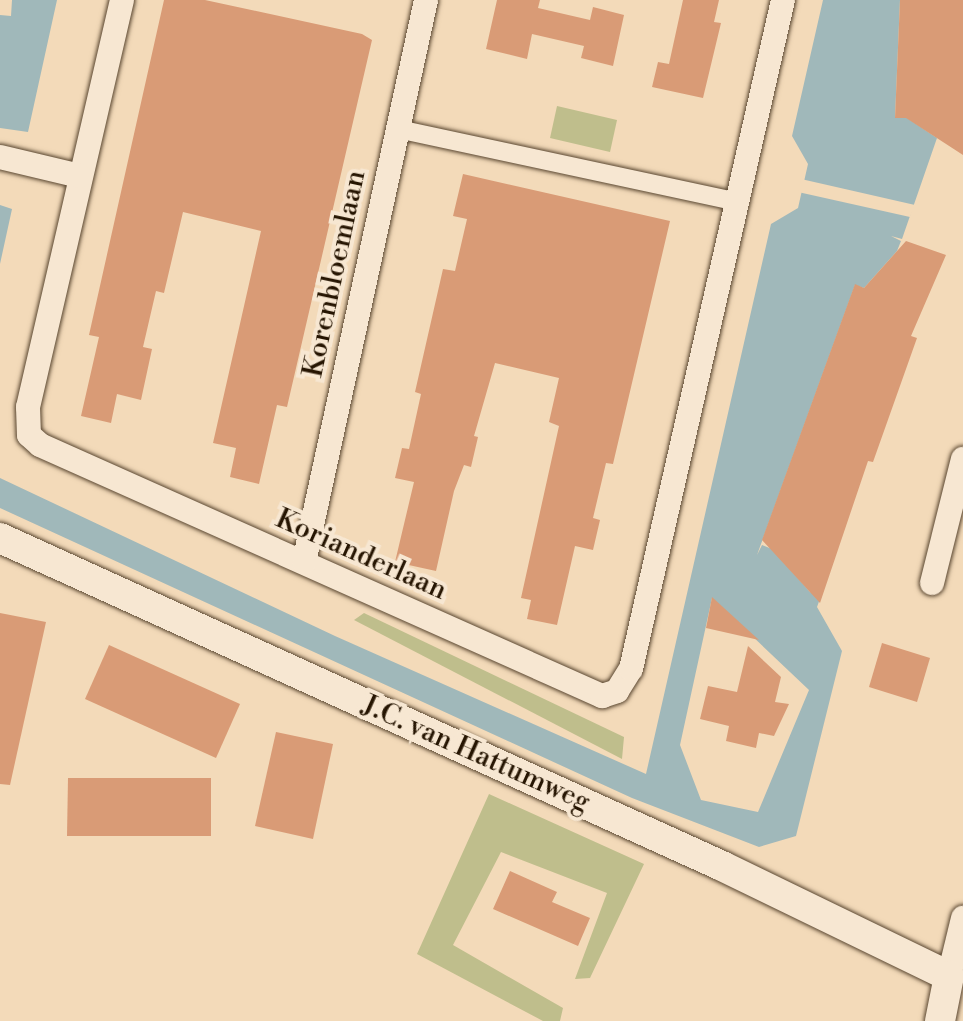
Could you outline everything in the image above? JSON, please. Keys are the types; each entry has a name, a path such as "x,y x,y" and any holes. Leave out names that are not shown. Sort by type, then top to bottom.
{"street":[{"name":"Korianderlaan","path":"122,0 28,407 29,435 40,445 589,693 617,691 631,669 783,0"},
{"name":"Korenbloemlaan","path":"304,562 426,0"},
{"path":"398,129 738,202"},
{"path":"0,157 80,176"},
{"path":"932,583 963,459"},
{"name":"J.C. van Hattumweg","path":"0,538 722,866 949,976"},
{"path":"940,1021 963,918"}],"shaded area":[{"path":"557,106 617,120 610,152 550,138"},
{"path":"364,613 624,737 622,759 354,620"},
{"path":"489,794 644,864 590,978 575,979 607,893 501,852 453,945 563,1008 560,1021 543,1021 417,954"}],"water":[{"path":"12,0 57,0 28,132 0,128 0,15 11,16"},
{"path":"823,0 900,0 895,118 907,118 937,138 902,239 891,236 901,241 897,251 864,288 855,285 757,555 762,545 772,549 810,592 821,596 817,607 842,651 796,836 759,847 632,798 0,508 0,478 335,636 646,774 771,224 798,208 808,164 792,136","holes":["712,598 809,690 758,812 701,800 680,745"]},
{"path":"0,205 12,209 0,264"}],"pier":[{"path":"801,179 915,205 910,217 798,192"}],"building":[{"path":"164,0 205,0 362,34 372,40 287,407 277,405 259,484 230,477 236,448 213,443 261,231 183,212 164,293 156,291 143,347 152,349 141,400 117,394 111,423 81,416 99,337 89,335"},
{"path":"497,0 540,0 538,8 590,20 593,7 624,15 613,66 581,58 584,46 532,34 527,59 486,49"},
{"path":"683,0 719,0 714,22 721,23 703,98 652,87 658,62 669,64"},
{"path":"900,0 963,0 963,155 906,118 895,118"},
{"path":"463,174 670,221 613,464 606,463 593,518 600,520 593,550 575,546 557,625 527,619 531,600 521,598 559,426 549,422 559,378 495,363 474,436 478,437 471,467 464,465 454,491 436,571 395,562 414,482 395,478 402,448 409,449 421,394 415,392 443,269 455,271 467,219 453,216"},
{"path":"906,241 946,255 911,336 917,338 873,462 868,461 820,603 762,540 855,284 864,288"},
{"path":"712,597 759,640 706,628"},
{"path":"0,613 46,622 10,785 0,784"},
{"path":"882,643 930,658 917,702 869,687"},
{"path":"109,645 240,704 216,758 85,699"},
{"path":"748,646 781,677 775,702 789,704 774,736 759,733 756,748 726,741 729,726 700,719 708,686 737,692"},
{"path":"276,732 333,744 313,839 255,826"},
{"path":"68,778 211,778 211,836 67,836"},
{"path":"510,871 557,892 552,902 590,918 578,946 493,909"}]}
